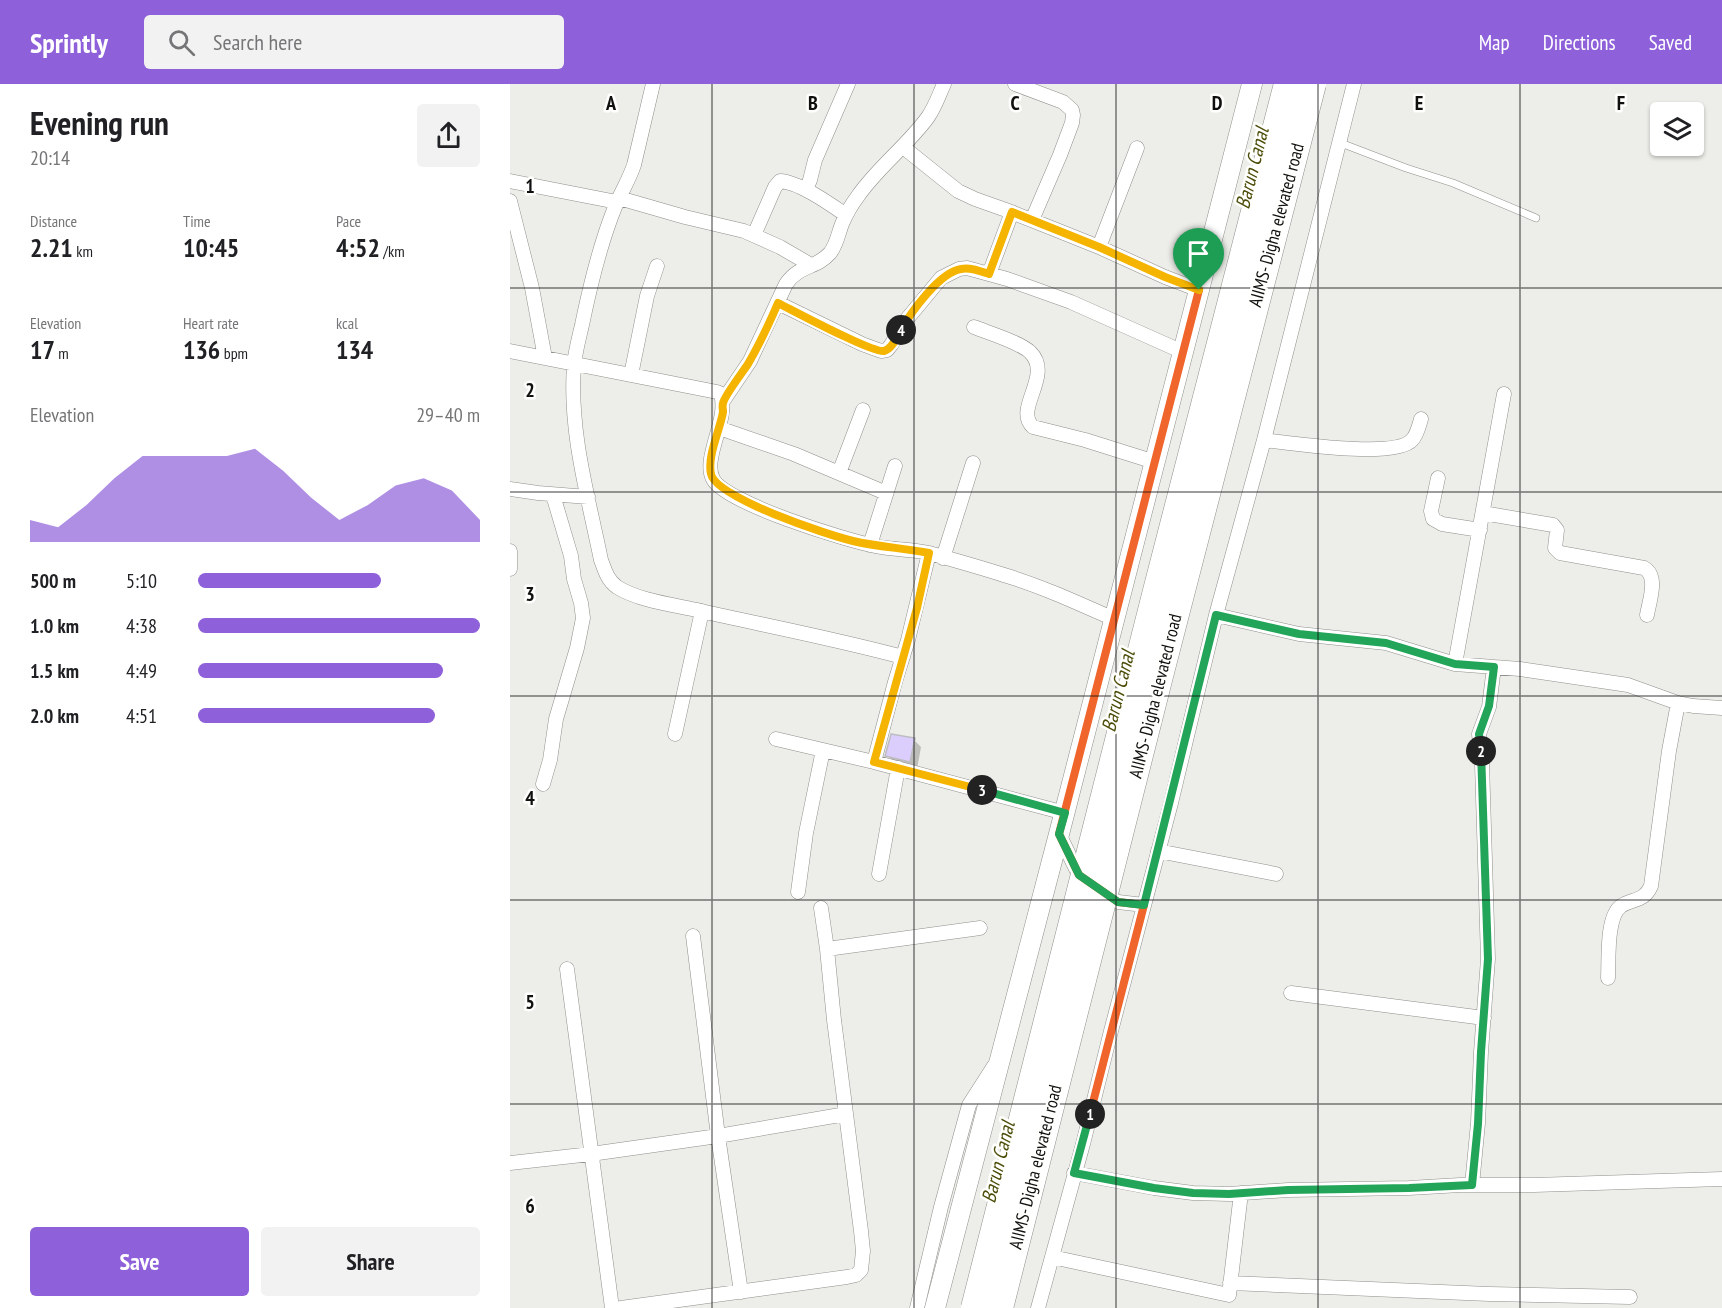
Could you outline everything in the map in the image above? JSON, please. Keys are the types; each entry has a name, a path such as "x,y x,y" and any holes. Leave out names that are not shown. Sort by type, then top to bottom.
{"highway":[{"name":"AIIMS- Digha elevated road","path":"974,1308 1287,84"},
{"name":"AIIMS- Digha elevated road","path":"1000,1308 1313,84"}],"street":[{"path":"653,84 642,123 634,165 618,200 594,278 574,364 575,422 601,560 607,576 615,585 627,592 651,600 846,642 903,657"},
{"path":"806,190 815,160 848,84"},
{"path":"723,401 750,361 792,275 827,256 833,249 846,215 867,184 903,147 928,116 944,84"},
{"path":"1015,84 1063,102 1072,110 1073,115 1060,155 1032,220"},
{"path":"935,1308 984,1126 1252,84"},
{"path":"1038,1308 1083,1144 1216,615 1264,440 1354,84"},
{"path":"903,147 958,191 975,200 1032,220 1199,290"},
{"path":"1099,247 1137,148"},
{"path":"510,181 618,200 734,228 780,247 811,265"},
{"path":"754,235 775,187 780,181 789,182 806,190 846,215"},
{"path":"510,201 532,288 545,358"},
{"path":"989,274 1012,212"},
{"path":"631,375 647,296 657,266"},
{"path":"778,303 862,344 881,351 887,350 907,319 941,278 959,269 967,268 1071,302 1183,352"},
{"path":"974,327 1022,347 1034,357 1038,369 1037,378 1027,410 1027,418 1033,427 1085,440 1155,462"},
{"path":"510,351 717,392 721,394 723,411 711,463 711,474 720,488 775,514 827,534 870,545 929,553 1006,575 1114,619"},
{"path":"1455,664 1504,394"},
{"path":"839,473 863,410"},
{"path":"1264,440 1346,448 1392,448 1412,440 1421,419"},
{"path":"719,428 794,453 886,493"},
{"path":"943,558 973,463"},
{"path":"870,545 895,466"},
{"path":"1438,478 1431,511 1433,519 1443,524 1480,530"},
{"path":"510,489 588,497"},
{"path":"543,784 552,749 556,719 577,648 583,618 571,556 552,495"},
{"path":"1483,513 1552,525 1557,530 1556,548 1560,553 1644,568 1649,571 1652,584 1647,615"},
{"path":"510,551 510,569"},
{"path":"874,762 917,608 929,553"},
{"path":"675,734 702,611"},
{"path":"1216,615 1299,634 1386,643 1455,664 1628,685 1678,703 1722,708"},
{"path":"1472,1185 1479,1112 1488,948 1479,734 1489,706 1494,667"},
{"path":"1608,978 1611,923 1614,914 1619,908 1643,897 1651,886 1664,784 1678,703"},
{"path":"776,739 898,768 1065,813"},
{"path":"798,892 806,833 823,750"},
{"path":"879,874 898,768"},
{"path":"1059,834 1079,875 1118,902 1144,905"},
{"path":"1158,851 1275,874"},
{"path":"621,1308 847,1277 856,1275 861,1270 863,1251 861,1231 821,908"},
{"path":"827,949 980,928"},
{"path":"693,936 718,1136 741,1293"},
{"path":"567,969 612,1308"},
{"path":"1291,993 1484,1018"},
{"path":"917,1308 969,1105 1002,1052"},
{"path":"510,1163 718,1136 846,1114"},
{"path":"1074,1173 1193,1193 1722,1179"},
{"path":"1052,1257 1228,1295 1241,1193"},
{"path":"1230,1282 1489,1301 1630,1297"}],"lane":[{"path":"1338,142 1473,190 1536,218"}],"building":[{"path":"891,734 915,738 910,762 885,756"}],"route":[{"path":"1199,290 1012,212 989,274 967,268 959,269 941,278 907,319 887,350 875,350 778,303 750,361 723,401 711,474 720,488 758,508 827,534 879,547 911,549 929,553 917,608 874,762 1065,813 1059,834 1079,875 1112,898 1118,902 1144,905 1216,615 1299,634 1386,643 1455,664 1494,667 1491,699 1479,734 1482,763 1488,959 1480,1100 1472,1185 1288,1190 1229,1194 1193,1193 1074,1173 1144,905 1118,902 1079,875 1059,834 1065,813 1199,290"}],"water label":[{"name":"Barun Canal","path":"1252,168"},
{"name":"Barun Canal","path":"1118,691"},
{"name":"Barun Canal","path":"998,1162"}]}
